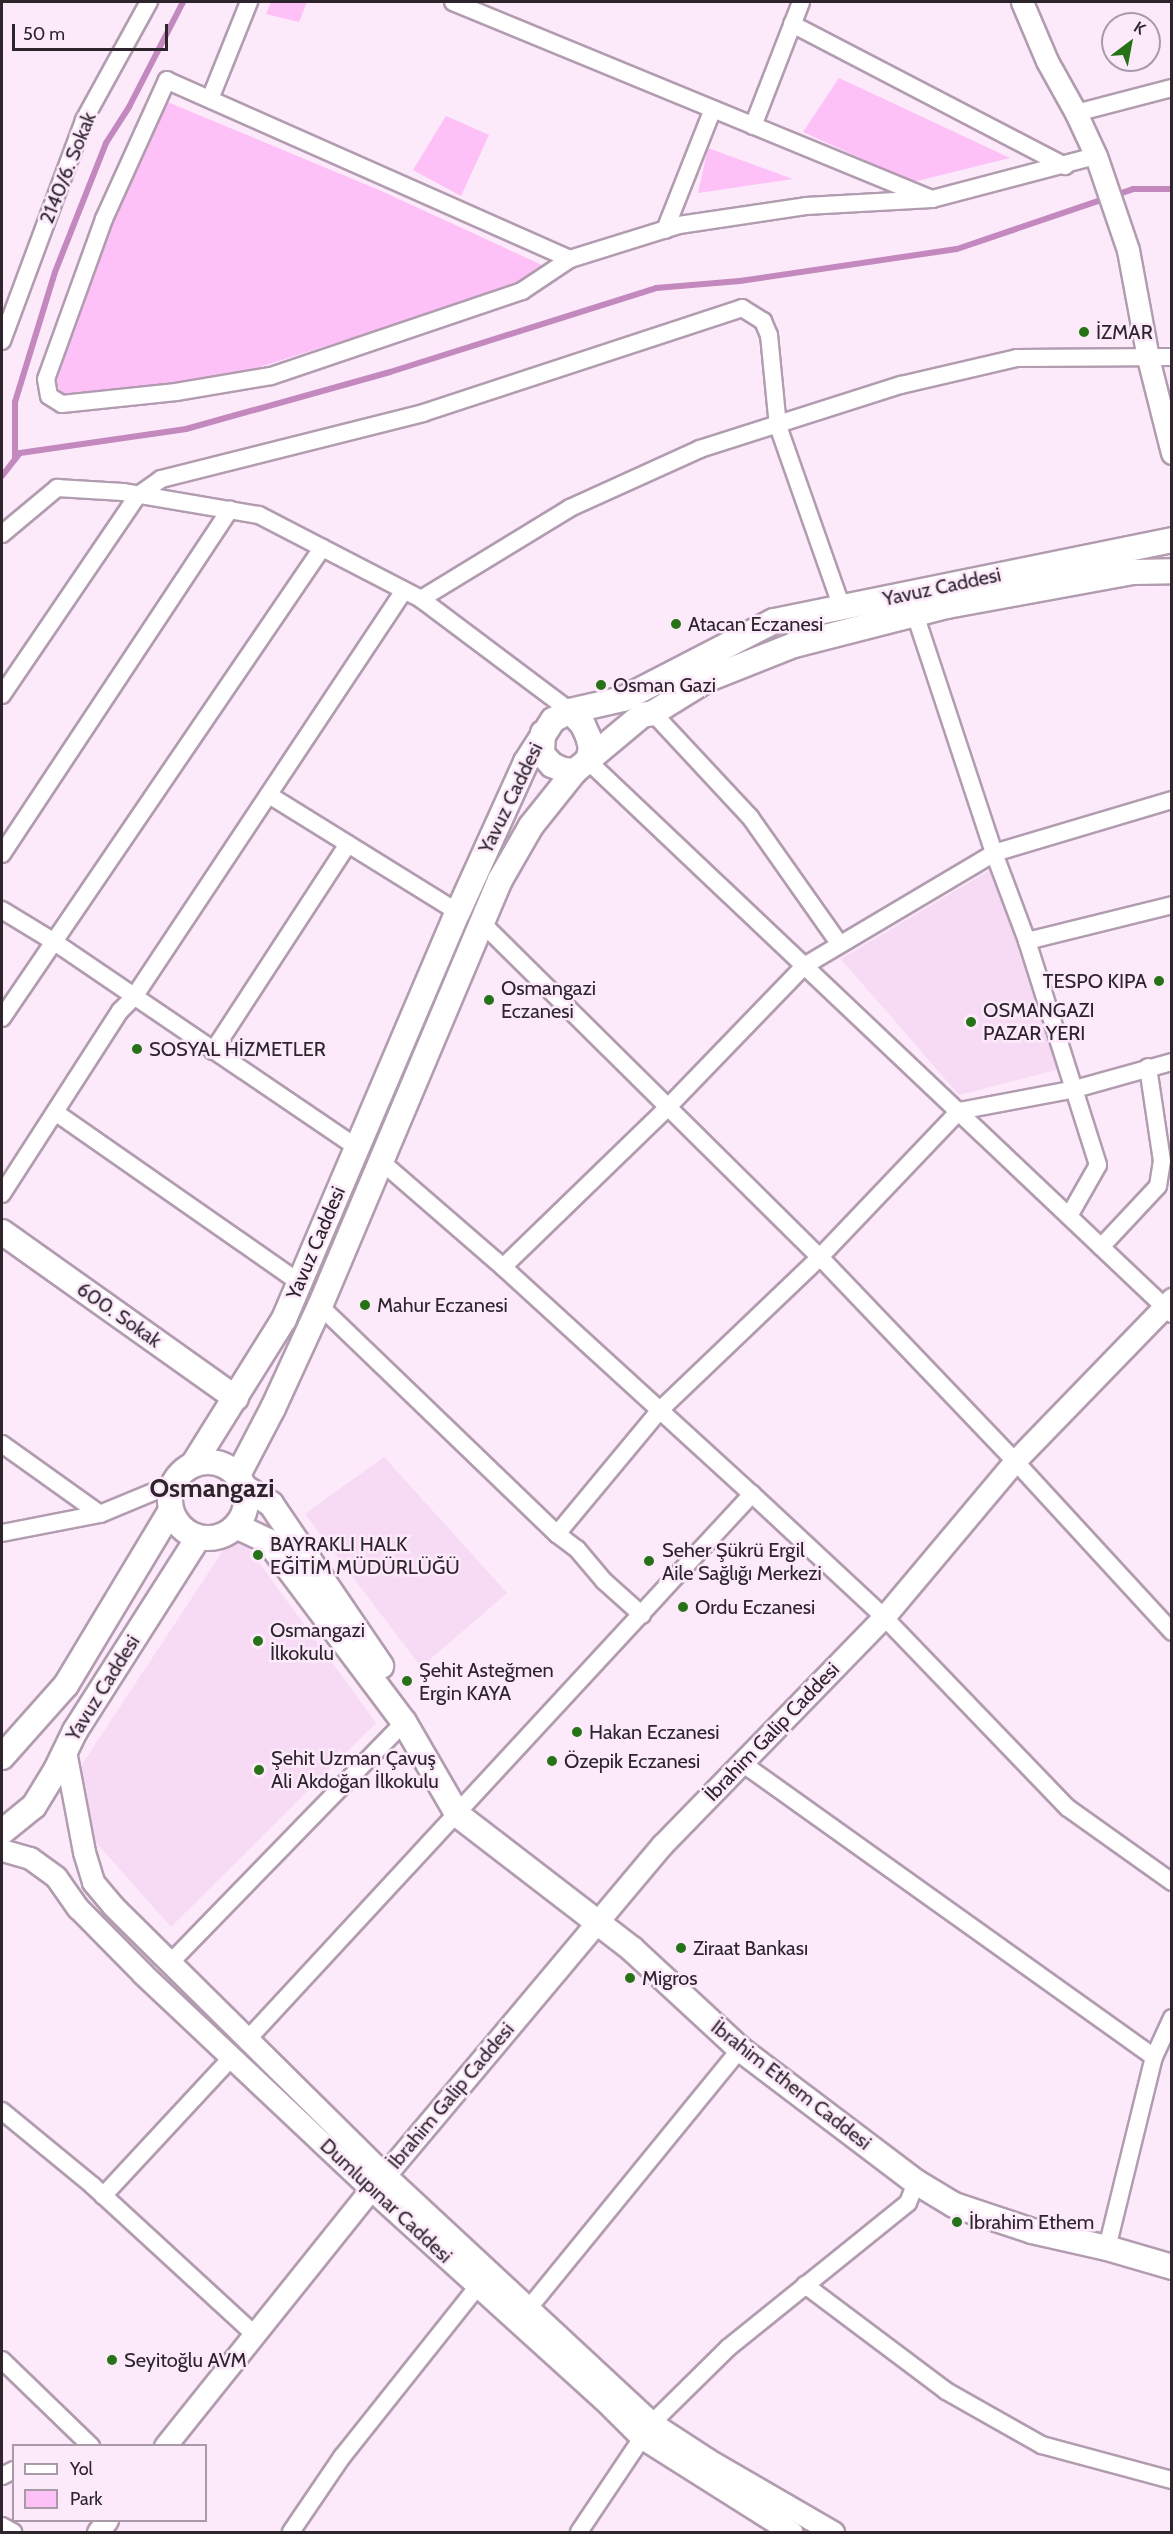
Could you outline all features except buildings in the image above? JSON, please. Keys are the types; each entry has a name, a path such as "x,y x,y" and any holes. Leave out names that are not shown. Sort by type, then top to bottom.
{"main road":[{"name":"Yavuz Caddesi","path":"194,1463 284,1319 458,912 526,762 553,720 570,711 622,699 774,621 1172,540"},
{"name":"Yavuz Caddesi","path":"241,1481 373,1184 500,880 531,826 581,766 642,715 653,713 708,679 794,645 915,614 1133,572 1172,571"},
{"path":"543,733 542,754 552,765 563,770 581,766 591,748 583,725 570,711"},
{"name":"600. Sokak","path":"2,1232 236,1398"},
{"path":"218,1462 241,1481 245,1508 236,1526 225,1534 212,1538 198,1538 181,1528 170,1512 172,1484 181,1471 194,1463 218,1462"},
{"name":"İbrahim Ethem Caddesi","path":"241,1481 271,1504 402,1697 404,1722"},
{"name":"Yavuz Caddesi","path":"2,1757 66,1685 170,1512"},
{"name":"İbrahim Ethem Caddesi","path":"236,1526 268,1541 404,1722 458,1815 633,1949 740,2049 916,2182 954,2205 1032,2230 1172,2267"},
{"name":"Yavuz Caddesi","path":"2,1832 34,1806 75,1731 198,1538"}],"street":[{"name":"2140/6. Sokak","path":"2,341 84,120 149,2"},
{"path":"210,99 249,2"},
{"path":"453,2 932,199"},
{"path":"753,126 801,2"},
{"path":"1022,2 1047,61 1077,113 1096,156 1128,250 1148,358 1172,453"},
{"path":"792,24 1065,166"},
{"path":"570,259 167,80 104,219 46,379 49,396 62,404 176,392 272,376 522,291 570,259 665,230 806,206 932,199 1065,166 1096,156"},
{"path":"1077,113 1172,88"},
{"path":"665,230 713,109"},
{"path":"2,695 137,496 160,479 423,413 742,308 763,321 770,335 778,426 842,608"},
{"path":"421,599 570,508 700,449 901,385 1017,358 1172,357"},
{"path":"2,534 57,488 123,492 259,515 421,599 570,711"},
{"path":"2,854 230,510"},
{"path":"2,1018 322,548"},
{"path":"2,1194 120,1011 134,997 404,590"},
{"path":"915,614 994,853 1027,942 1098,1165 1069,1216"},
{"path":"653,713 750,817 839,943"},
{"path":"581,766 804,966 1101,1247 1169,1306"},
{"path":"268,795 458,912"},
{"path":"503,1268 668,1107 804,966 839,943 994,853 1172,800"},
{"path":"213,1051 348,844"},
{"path":"1027,942 1172,905"},
{"path":"2,910 53,941 358,1148"},
{"path":"482,923 820,1257 1015,1461 1172,1632"},
{"path":"557,1534 660,1411 820,1257 959,1111 1075,1089 1172,1062"},
{"path":"1101,1247 1158,1186 1162,1161 1148,1067"},
{"path":"55,1112 300,1282"},
{"path":"373,1184 383,1163 503,1268 884,1617 1068,1808 1172,1882"},
{"path":"320,1306 557,1534 577,1549 604,1581 642,1615"},
{"name":"İbrahim Galip Caddesi","path":"166,2444 378,2182 662,1845 884,1617 1015,1461 1169,1306"},
{"path":"2,1444 100,1514"},
{"path":"2,1533 100,1514 172,1484"},
{"path":"247,2040 458,1815 752,1494"},
{"path":"170,1963 404,1722"},
{"path":"65,1751 72,1798 93,1882 247,2040 378,2182 528,2309 646,2430"},
{"path":"742,1763 1154,2057"},
{"name":"Dumlupınar Caddesi","path":"2,1850 30,1858 56,1877 78,1908 143,1974 232,2056 378,2182 478,2286 646,2430 791,2532"},
{"path":"1107,2248 1154,2057 1172,2018"},
{"path":"528,2309 740,2049"},
{"path":"103,2196 232,2056"},
{"path":"2,2111 103,2196 254,2334"},
{"path":"579,2532 646,2430 728,2348 908,2203 916,2182"},
{"path":"805,2285 946,2391 1042,2445 1172,2480"},
{"path":"291,2532 342,2457 478,2286"},
{"path":"2,2360 90,2444"},
{"name":"Dumlupınar Caddesi","path":"646,2430 707,2459 833,2532"},
{"path":"2,2526 13,2532"}],"shaded area":[{"name":"OSMANGAZI PAZAR YERI","path":"992,869 1064,1068 959,1095 841,959"},
{"path":"384,1457 507,1593 421,1667 305,1514"},
{"path":"236,1531 376,1723 171,1927 94,1840 81,1766"}],"green space":[{"path":"271,2 307,2 299,22 266,14"},
{"path":"839,78 1010,158 913,182 803,132"},
{"path":"165,101 379,190 544,266 516,286 234,375 78,396 63,394 56,384 100,249"},
{"path":"446,116 489,135 461,196 413,170"},
{"path":"708,148 793,179 698,193"}],"waterway":[{"path":"15,459 15,402 55,272 106,143 129,107 183,2"},
{"path":"2,476 20,453 186,429 390,372 656,288 740,281 957,249 1133,189 1172,189"}],"place":[{"name":"İZMAR","path":"1084,332"},
{"name":"Atacan Eczanesi","path":"676,624"},
{"name":"Osman Gazi","path":"601,685"},
{"name":"TESPO KIPA","path":"1159,981"},
{"name":"Osmangazi Eczanesi","path":"489,1000"},
{"name":"OSMANGAZI PAZAR YERI","path":"971,1022"},
{"name":"SOSYAL HİZMETLER","path":"137,1049"},
{"name":"Mahur Eczanesi","path":"365,1305"},
{"name":"BAYRAKLI HALK EĞİTİM MÜDÜRLÜĞÜ","path":"258,1555"},
{"name":"Seher Şükrü Ergil Aile Sağlığı Merkezi","path":"649,1561"},
{"name":"Ordu Eczanesi","path":"683,1607"},
{"name":"Osmangazi İlkokulu","path":"258,1641"},
{"name":"Şehit Asteğmen Ergin KAYA","path":"407,1681"},
{"name":"Hakan Eczanesi","path":"577,1732"},
{"name":"Özepik Eczanesi","path":"552,1761"},
{"name":"Şehit Uzman Çavuş Ali Akdoğan İlkokulu","path":"259,1770"},
{"name":"Ziraat Bankası","path":"681,1948"},
{"name":"Migros","path":"630,1978"},
{"name":"İbrahim Ethem","path":"957,2222"},
{"name":"Seyitoğlu AVM","path":"112,2360"}],"district":[{"name":"Osmangazi","path":"212,1489"}]}
